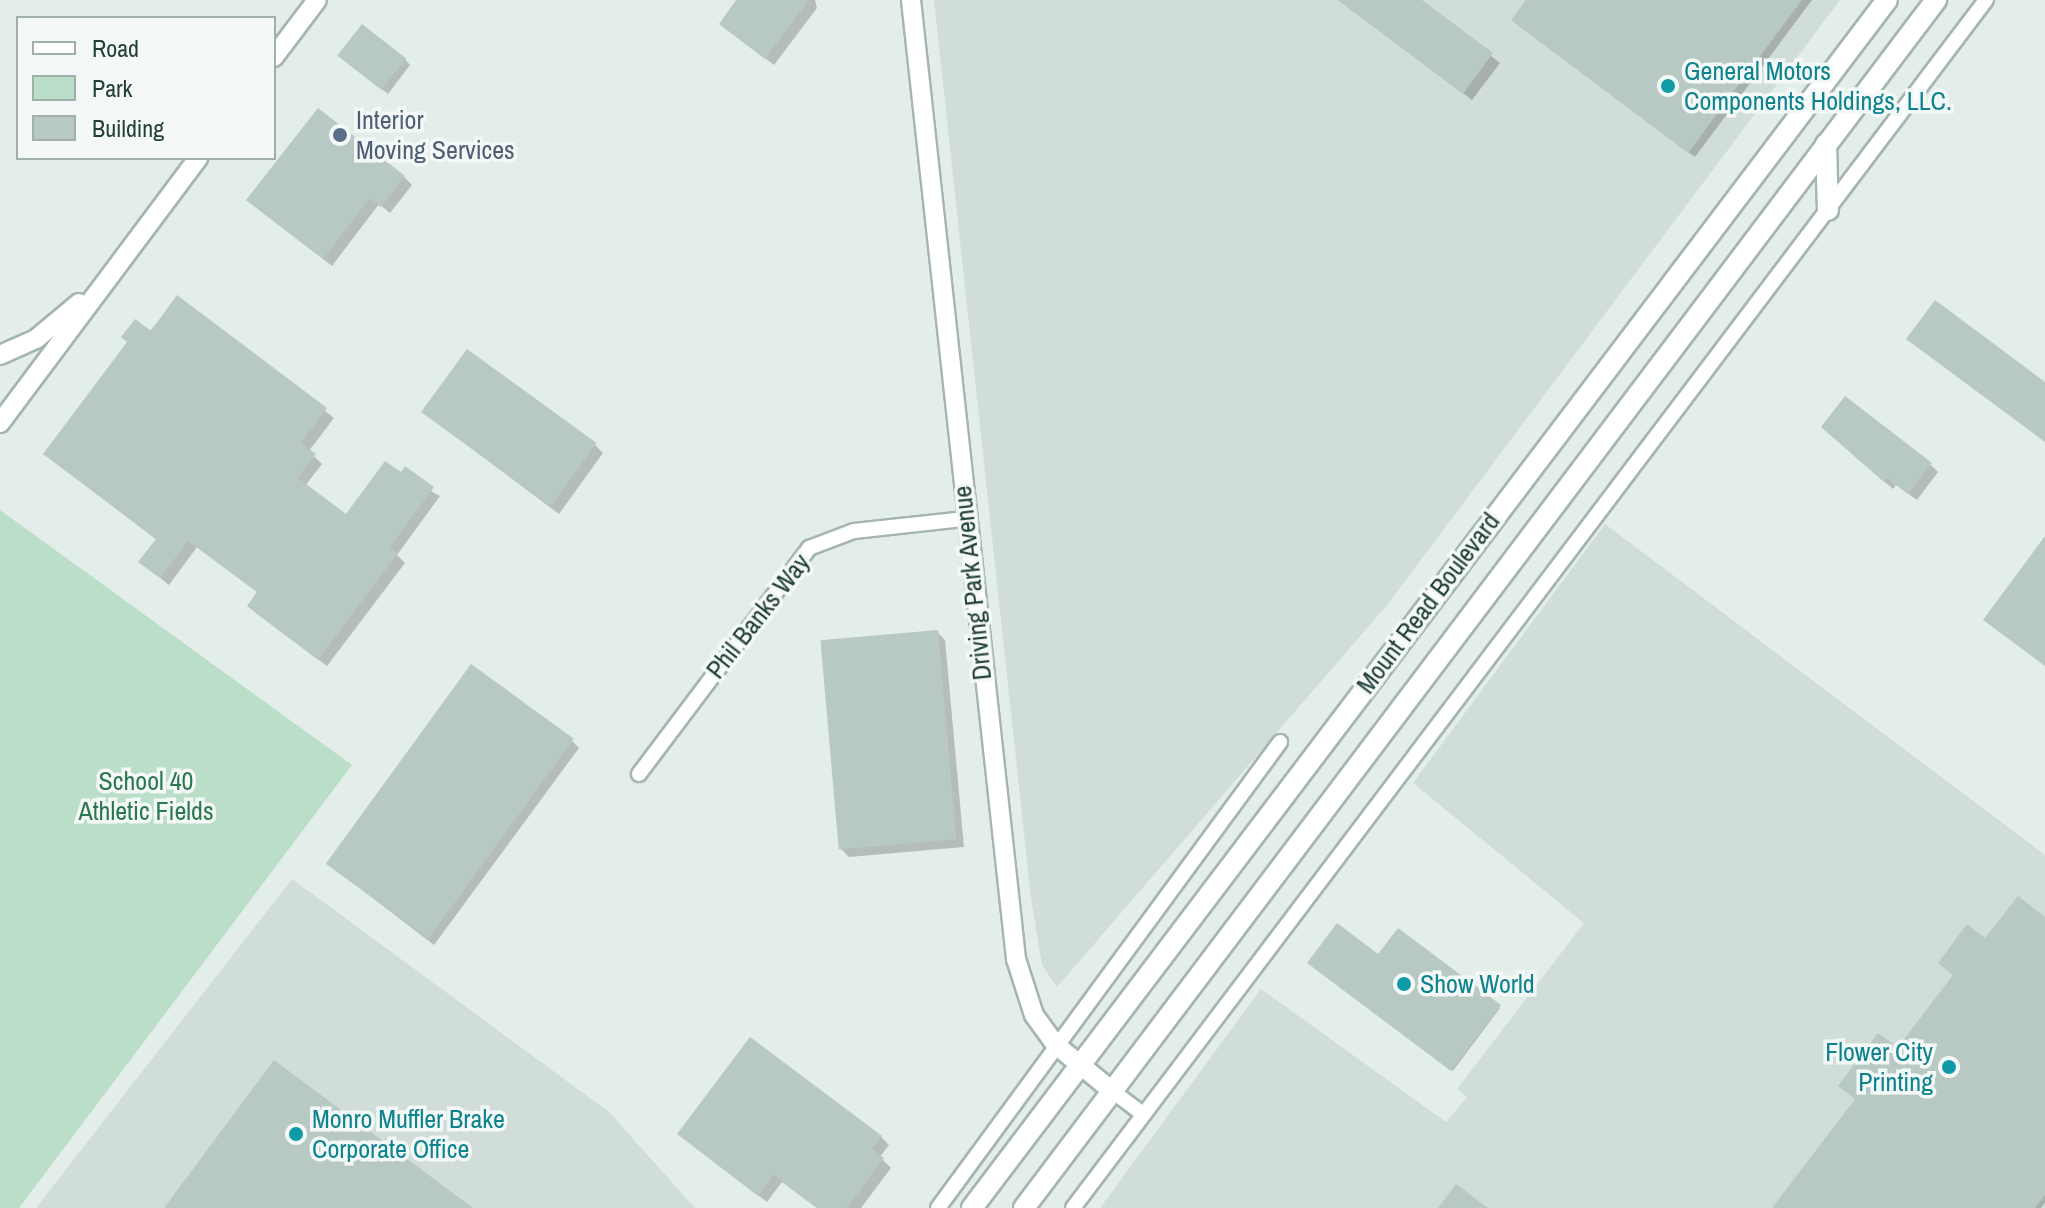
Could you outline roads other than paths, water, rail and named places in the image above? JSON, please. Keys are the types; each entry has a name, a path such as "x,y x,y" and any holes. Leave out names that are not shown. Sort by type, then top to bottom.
{"main road":[{"name":"Mount Read Boulevard","path":"972,1208 1077,1065 1887,0"},
{"name":"Mount Read Boulevard","path":"1024,1208 1936,0"},
{"path":"1826,144 1828,210"}],"street":[{"path":"276,54 317,0"},
{"name":"Driving Park Avenue","path":"911,0 1009,918 1026,994 1056,1045 1077,1065 1143,1114"},
{"path":"1073,1208 1986,0"},
{"path":"0,423 196,160"},
{"path":"0,355 36,339 113,271"},
{"name":"Phil Banks Way","path":"639,774 809,548 854,531 965,519"},
{"path":"938,1208 1280,742"}],"place":[{"name":"General Motors Components Holdings, LLC.","path":"1668,86"},
{"name":"Interior Moving Services","path":"340,135"},
{"name":"Show World","path":"1404,984"},
{"name":"Flower City Printing","path":"1949,1067"},
{"name":"Monro Muffler Brake Corporate Office","path":"296,1134"}],"park label":[{"name":"School 40 Athletic Fields","path":"146,796"}]}
